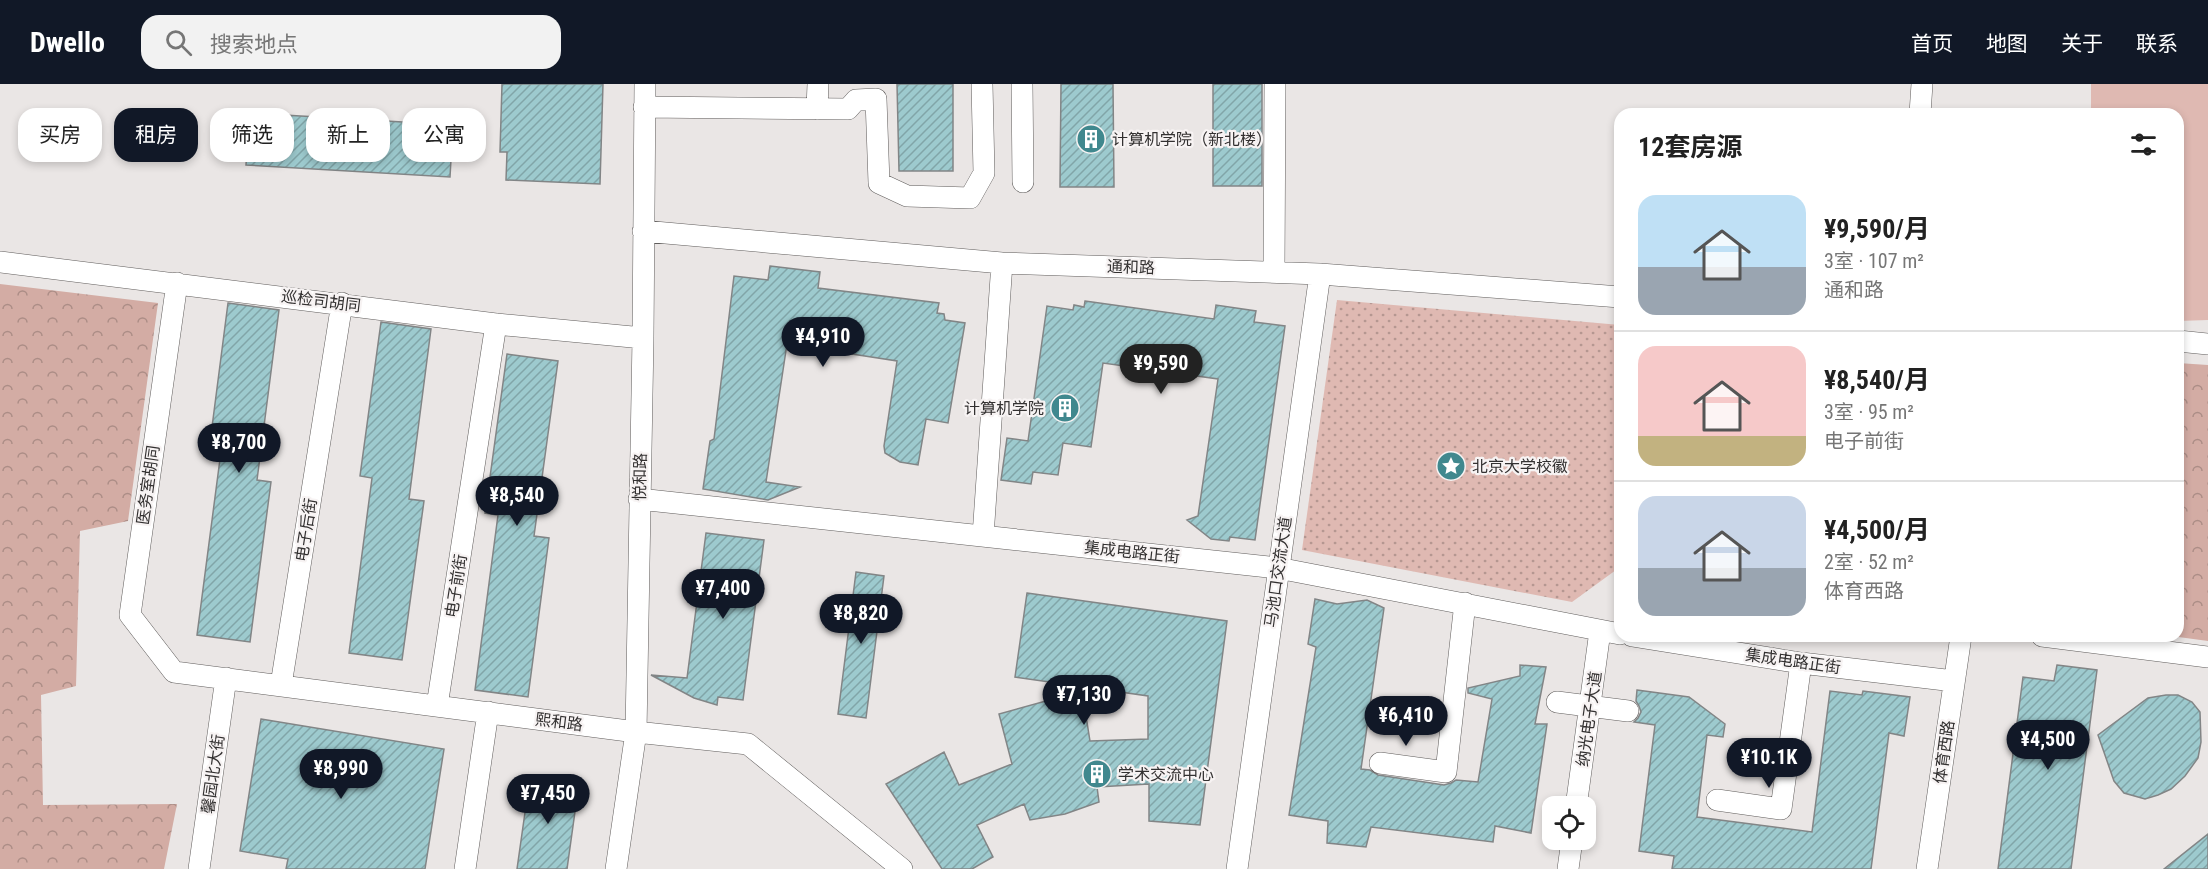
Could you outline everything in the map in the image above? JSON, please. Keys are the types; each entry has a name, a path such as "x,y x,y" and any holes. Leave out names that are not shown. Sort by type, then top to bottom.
{"street":[{"name":"悦和路","path":"616,869 636,732 645,84"},
{"path":"818,84 818,109"},
{"path":"644,107 848,109 856,100 876,99 879,183 907,196 970,198 984,173 982,84"},
{"path":"1022,84 1023,182"},
{"path":"1274,272 1275,84"},
{"path":"1920,108 1922,84"},
{"name":"通和路","path":"643,231 1002,263 1320,274 1614,297"},
{"name":"巡检司胡同","path":"0,262 496,324 643,338"},
{"path":"983,536 1002,263"},
{"name":"马池口交流大道","path":"1237,869 1320,274"},
{"name":"医务室胡同","path":"174,672 130,615 177,283"},
{"name":"电子后街","path":"281,685 342,303"},
{"name":"电子前街","path":"437,706 496,324"},
{"path":"2184,342 2208,344"},
{"name":"集成电路正街","path":"639,500 1278,568 1610,633"},
{"path":"1380,763 1446,772 1465,603"},
{"name":"纳光电子大道","path":"1578,796 1591,707 1610,633"},
{"name":"集成电路正街","path":"1670,642 1801,663 1954,681"},
{"name":"体育西路","path":"1927,869 1960,642"},
{"path":"2089,642 2208,657"},
{"path":"1717,800 1781,809 1801,663"},
{"name":"熙和路","path":"174,672 636,732 748,744 902,869"},
{"name":"馨园北大街","path":"199,869 226,678"},
{"path":"1557,702 1628,711"},
{"path":"465,869 488,712"},
{"path":"1568,869 1571,850"}],"shaded area":[{"path":"2091,84 2208,84 2208,320 2184,321 2184,108 2091,108"},
{"path":"1337,300 1614,324 1614,571 1572,602 1302,550"}],"green space":[{"path":"0,284 158,303 128,521 80,531 76,686 41,695 43,805 177,804 164,869 0,869"},
{"path":"2184,363 2208,365 2208,641 2184,638"}],"building":[{"path":"502,84 603,84 600,184 506,180 507,152 500,152"},
{"path":"897,84 953,84 953,171 899,171"},
{"name":"计算机学院（新北楼）","path":"1061,84 1113,84 1114,187 1060,187"},
{"path":"1213,84 1262,84 1262,186 1213,186"},
{"path":"294,116 306,116 306,162 390,162 390,121 402,122 402,162 451,162 450,177 246,165 246,162 294,162"},
{"path":"770,266 820,272 818,288 939,303 937,313 944,314 945,320 965,323 948,423 926,419 918,465 900,462 885,453 884,446 897,361 787,344 766,482 800,487 768,500 703,489 710,441 714,439 734,276 768,280"},
{"name":"计算机学院","path":"1085,301 1214,319 1216,305 1256,311 1254,322 1285,326 1255,540 1230,537 1229,541 1211,539 1187,520 1198,516 1218,379 1103,363 1091,447 1063,443 1058,475 1033,472 1031,484 1001,480 1007,438 1028,441 1047,306 1073,310 1074,305 1084,307"},
{"path":"228,303 279,310 257,480 271,482 250,642 197,635 220,459 208,458"},
{"path":"381,322 431,329 409,499 424,501 402,660 349,653 372,478 360,476"},
{"path":"507,354 558,361 534,536 549,538 528,697 475,690 498,515 485,513"},
{"path":"706,533 764,540 743,700 718,697 717,705 694,698 651,675 687,678"},
{"path":"856,572 884,576 866,718 838,714"},
{"name":"学术交流中心","path":"1027,593 1227,621 1200,825 1149,821 1149,784 1097,787 1099,802 1065,814 1030,820 1024,804 977,825 993,857 972,869 942,869 886,784 944,752 959,785 1012,764 999,714 1082,691 1090,741 1148,739 1148,696 1015,677"},
{"path":"1315,599 1337,604 1367,600 1384,608 1361,769 1370,770 1378,775 1444,785 1456,780 1478,782 1492,699 1468,693 1468,688 1520,676 1520,665 1546,667 1535,724 1547,724 1531,833 1495,826 1493,842 1371,827 1366,847 1327,843 1328,821 1289,815 1316,647 1308,644"},
{"path":"2057,665 2097,670 2071,869 1998,869 2023,677 2054,681"},
{"path":"1637,690 1689,697 1725,724 1723,737 1707,735 1697,817 1812,832 1830,691 1862,695 1863,691 1910,697 1904,736 1889,733 1871,869 1672,869 1674,856 1639,851 1655,725 1634,722 1641,712 1636,701"},
{"path":"2178,695 2192,702 2200,712 2201,742 2198,758 2185,776 2171,789 2145,799 2124,793 2114,781 2098,735 2148,698"},
{"path":"261,719 444,749 425,869 286,869 288,859 240,851"},
{"path":"530,777 579,783 567,869 517,869"},
{"path":"2208,834 2208,869 2164,869"}],"place":[{"name":"计算机学院（新北楼）","path":"1091,139"},
{"name":"计算机学院","path":"1065,408"},
{"name":"北京大学校徽","path":"1451,466"},
{"name":"学术交流中心","path":"1097,774"}]}
